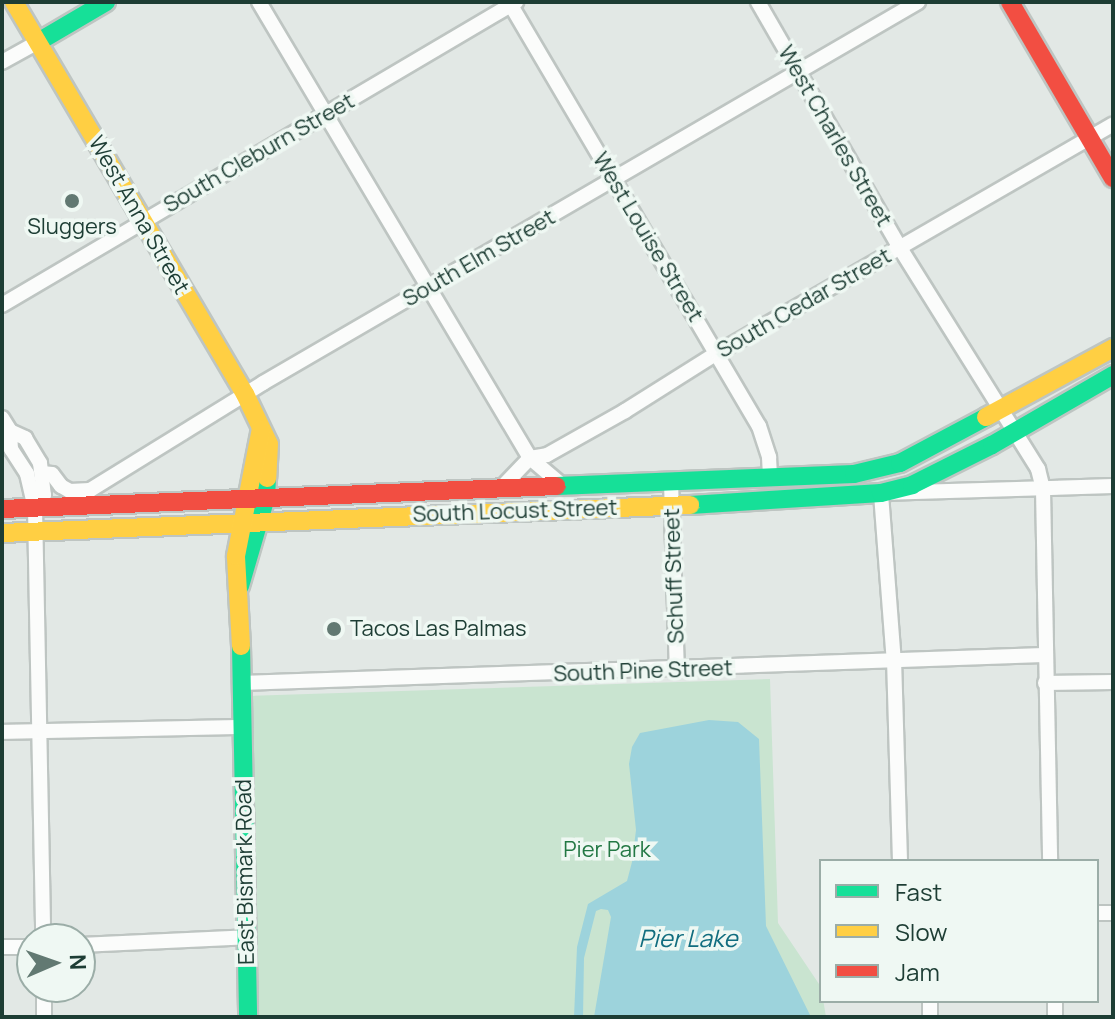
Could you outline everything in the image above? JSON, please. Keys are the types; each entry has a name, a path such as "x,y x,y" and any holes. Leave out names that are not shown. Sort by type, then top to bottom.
{"main road":[{"name":"West Anna Street","path":"14,2 245,394 261,429 271,457 236,556 240,586"},
{"path":"38,42 106,2"},
{"path":"1010,2 1113,178"},
{"name":"South Locust Street","path":"2,509 854,474 900,463 1113,348"},
{"name":"South Locust Street","path":"2,533 672,505 881,493 912,485 1015,432 1113,375"},
{"name":"East Bismark Road","path":"240,586 248,1017"}],"street":[{"path":"259,2 530,458 563,486"},
{"name":"West Charles Street","path":"758,2 900,248 1038,469 1043,489"},
{"name":"South Elm Street","path":"42,473 52,474 61,486 70,491 90,490 245,394 918,2"},
{"name":"South Cleburn Street","path":"2,305 512,3"},
{"name":"West Louise Street","path":"512,3 759,426 769,457 770,479"},
{"path":"2,62 38,42"},
{"name":"South Cedar Street","path":"502,487 530,458 547,455 625,411 717,353 1113,124"},
{"path":"6,424 25,438 42,473 44,495 35,508"},
{"path":"6,424 11,449 27,474 35,508 43,923"},
{"name":"Schuff Street","path":"671,482 677,670"},
{"path":"900,859 894,663 881,493 1113,486"},
{"path":"1043,489 1050,859"},
{"name":"South Pine Street","path":"241,683 894,663 1044,655"},
{"path":"1045,683 1113,682"},
{"path":"2,732 242,727"},
{"path":"96,944 247,937"}],"green space":[{"name":"Pier Park","path":"770,679 778,923 819,984 819,1003 824,1003 826,1017 255,1017 248,696"}],"water":[{"name":"Pier Lake","path":"709,720 738,722 759,739 766,926 811,1017 594,1017 611,917 608,910 601,909 596,911 584,958 583,1017 574,1017 577,947 588,904 627,881 632,862 636,830 629,764 632,747 640,733"}],"traffic: fast":[{"path":"38,42 106,2"},
{"path":"690,505 881,493 912,485 992,445 1113,375"},
{"path":"557,486 854,474 900,463 986,417"},
{"path":"240,586 266,497 267,478"},
{"path":"241,646 248,1017"}],"traffic: slow":[{"path":"14,2 245,394 269,444 267,478"},
{"path":"986,417 1113,348"},
{"path":"241,646 236,556 261,429"},
{"path":"2,533 690,505"}],"traffic: jam":[{"path":"1010,2 1113,178"},
{"path":"2,509 557,486"}],"place":[{"name":"Sluggers","path":"72,201"},
{"name":"Tacos Las Palmas","path":"334,629"}]}
